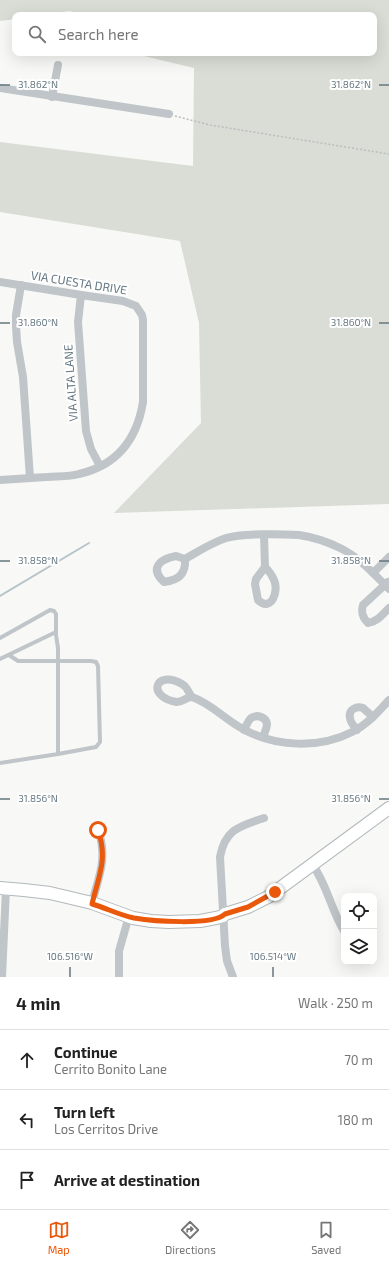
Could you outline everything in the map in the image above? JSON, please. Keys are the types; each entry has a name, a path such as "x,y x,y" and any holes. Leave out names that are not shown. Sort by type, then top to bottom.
{"street":[{"path":"52,97 58,65"},
{"path":"0,88 169,114"},
{"name":"VIA CUESTA DRIVE","path":"0,282 130,302 140,310 143,320 143,402 137,427 126,446 119,454 110,461 78,475 0,480"},
{"path":"21,285 16,314 16,326 23,377 30,478"},
{"name":"VIA ALTA LANE","path":"81,295 78,322 86,430 91,449 100,466"},
{"path":"264,535 265,566"},
{"path":"185,559 207,546 227,538 264,535 300,536 340,548 355,557 388,585 363,605 361,610 364,619 368,623 378,620 389,608"},
{"path":"373,573 389,557"},
{"path":"192,697 211,706 232,723 244,730 282,742 304,743 331,740 352,733 373,717 389,702"},
{"path":"356,730 350,718 352,710 356,707 363,708 373,717"},
{"path":"244,730 250,719 259,716 263,718 266,724 263,737"},
{"path":"2,977 3,888 50,893 129,916 151,920 186,922 216,918 248,907 268,897 389,808"},
{"path":"232,977 227,961 225,946 220,857 224,843 236,828 264,818"},
{"path":"92,904 102,868 103,856 103,848 98,830"},
{"path":"312,864 317,871 334,914 343,929"},
{"path":"119,977 120,951 129,916"}],"lane":[{"path":"0,638 50,610 54,611 56,614 58,661 58,754"},
{"path":"0,659 56,632"},
{"path":"0,763 96,747 100,742 98,666 96,662 18,661 9,655"}],"path":[{"path":"169,114 210,125 389,154"}],"shaded area":[{"path":"0,0 389,0 389,504 114,513 201,423 199,323 180,241 0,212 0,142 193,166 194,68 144,56 377,56 377,12 12,12 12,19 0,21"}],"waterway":[{"path":"0,596 89,543"}],"route":[{"path":"98,830 101,837 103,856 102,868 92,904 133,918 169,922 186,922 200,921 223,916 225,914 248,907 275,892"}]}
